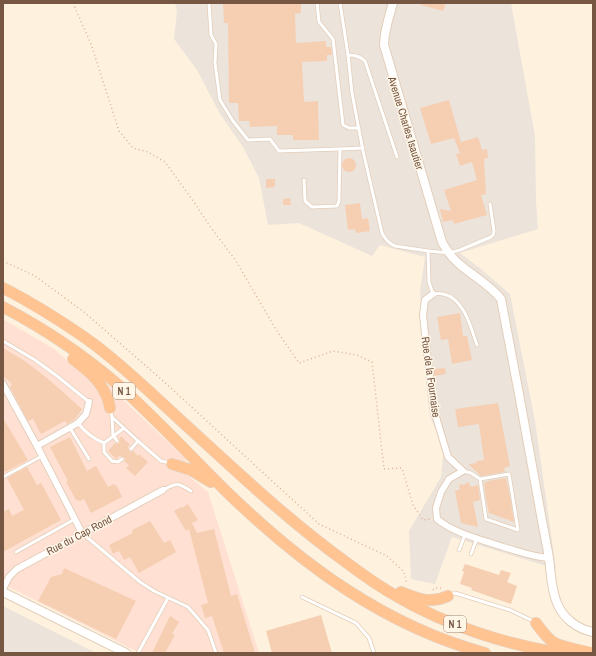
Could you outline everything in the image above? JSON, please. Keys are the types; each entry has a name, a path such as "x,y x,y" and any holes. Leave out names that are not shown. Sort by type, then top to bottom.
{"highway":[{"name":"N 1","path":"3,288 67,325 95,345 138,381 270,502 324,546 359,572 397,596 456,625 539,650 561,653"},
{"name":"N 1","path":"3,307 32,322 69,347 116,383 230,495 280,540 335,583 409,625 434,636 484,653"},
{"path":"3,314 40,336 81,365 99,383 106,394 111,412"},
{"path":"172,464 191,470 230,495"},
{"path":"359,572 424,601 440,599 447,591"},
{"path":"536,623 545,635 554,643 591,653"}],"street":[{"name":"Avenue Charles Isautier","path":"393,3 385,29 384,45 442,242 449,253"},
{"path":"449,253 456,262 495,291 501,299 523,413 553,588 557,603 569,621 577,626 593,632"},
{"name":"Rue de la Fournaise","path":"433,294 425,300 423,315 433,407 448,457 463,471"},
{"path":"3,384 82,533"},
{"path":"37,446 78,422 86,414 89,402"},
{"path":"463,471 449,479 441,492 436,508 437,519 443,524 466,534 537,557 548,558"},
{"name":"Rue du Cap Rond","path":"3,591 9,577 17,569 163,490"},
{"path":"3,591 126,653"}],"lane":[{"path":"209,3 211,35 216,44 214,63 220,100 233,121 248,140 270,139 279,151 363,148"},
{"path":"317,3 319,22 333,38 343,125 349,128 359,128"},
{"path":"340,3 352,93 382,233 386,240 395,246 428,251 449,253 460,250 493,235 494,231 490,204"},
{"path":"348,55 355,55 365,61 397,157"},
{"path":"304,180 305,201 312,207 336,206 339,201 340,149"},
{"path":"428,251 429,282 433,294 443,294 452,298 461,307 468,317 477,345"},
{"path":"3,342 35,360 89,402"},
{"path":"111,412 124,428 161,461 172,464"},
{"path":"111,412 113,435 117,441"},
{"path":"78,422 91,436 104,443"},
{"path":"70,428 89,459"},
{"path":"122,459 118,462 112,461 104,452 104,443 124,428"},
{"path":"131,449 138,441"},
{"path":"3,477 42,456"},
{"path":"463,471 471,473 480,479 508,474 518,530 486,520 480,479"},
{"path":"163,490 174,484 182,485 191,491"},
{"path":"16,552 75,519"},
{"path":"82,533 140,582 168,598 188,607 208,630 216,653"},
{"path":"459,550 466,534"},
{"path":"471,554 478,538"},
{"path":"447,591 510,610 536,623"},
{"path":"302,597 356,624 369,638 374,653"},
{"path":"138,653 168,598"}],"path":[{"path":"72,3 91,44 120,131 133,148 148,152 165,162 236,261 275,328 299,363 333,351 357,355 372,362 384,469 402,468 413,505 423,520 437,519"},
{"path":"3,261 35,276 84,312 161,379 319,524 388,556 404,572 407,588"},
{"path":"432,591 435,588 447,591"}],"shaded area":[{"path":"175,3 511,3 535,136 538,229 460,253 510,294 535,421 556,569 452,537 435,584 411,579 409,531 441,477 444,446 430,417 420,291 425,257 380,245 372,256 299,223 268,225 259,178 243,147 220,114 197,70 174,39 177,12"},
{"path":"3,319 54,349 76,368 111,387 186,459 185,473 208,492 259,653 140,653 3,584"},
{"path":"3,606 96,653 3,653"}],"building":[{"path":"223,3 301,3 301,13 295,14 296,43 326,41 326,47 331,47 332,55 327,55 327,61 302,62 304,102 318,101 319,140 293,140 293,135 277,135 277,126 250,127 249,121 239,121 238,103 229,103 228,23 224,23"},
{"path":"421,3 446,3 443,11 421,5"},
{"path":"449,100 461,142 478,137 482,150 487,149 488,158 484,159 486,194 481,195 487,215 454,224 453,220 443,222 440,209 451,211 444,190 477,180 472,162 460,166 456,154 460,153 454,138 431,144 420,108"},
{"path":"346,158 352,158 356,162 356,168 352,172 346,172 342,168 342,162"},
{"path":"266,179 275,179 275,187 266,188"},
{"path":"290,198 291,205 283,205 283,199"},
{"path":"360,203 362,219 368,218 370,231 356,233 355,229 348,230 345,205"},
{"path":"460,313 463,336 467,336 472,360 452,364 448,339 441,340 437,317"},
{"path":"3,348 25,361 82,409 75,419 67,424 65,421 41,434 33,419 28,421 10,387 12,384 3,376"},
{"path":"445,368 446,374 434,376 433,369"},
{"path":"498,403 510,466 504,468 505,472 481,476 468,464 477,463 476,461 484,460 479,424 458,427 455,409"},
{"path":"3,418 28,460 5,472 3,469"},
{"path":"121,436 130,445 128,447 129,451 133,451 138,456 139,454 148,462 135,476 126,468 129,465 124,461 124,457 119,456 116,459 108,451 115,443 119,443"},
{"path":"70,437 87,471 96,466 108,487 113,484 117,486 122,497 91,513 84,499 80,501 76,500 50,447"},
{"path":"27,467 37,485 41,483 61,520 3,552 3,512 9,509 12,516 24,510 7,478"},
{"path":"506,478 514,522 489,513 486,499 484,483 487,481"},
{"path":"468,482 471,487 478,485 480,500 473,502 478,527 461,523 455,491 460,489 459,484 464,485"},
{"path":"188,504 198,520 192,523 197,533 214,529 231,596 237,594 255,653 224,653 212,616 205,618 201,605 208,603 189,529 186,531 174,511"},
{"path":"150,521 164,543 170,540 176,552 139,573 130,557 124,560 119,551 113,554 109,545 133,533 132,530"},
{"path":"465,564 499,575 501,570 511,573 507,582 517,586 511,604 471,590 472,588 460,584 464,572 462,571"},
{"path":"64,568 136,601 116,639 38,601 51,577 62,574"},
{"path":"321,615 332,653 272,653 266,631"},
{"path":"170,616 179,622 172,634 175,635 165,653 152,653"}]}
